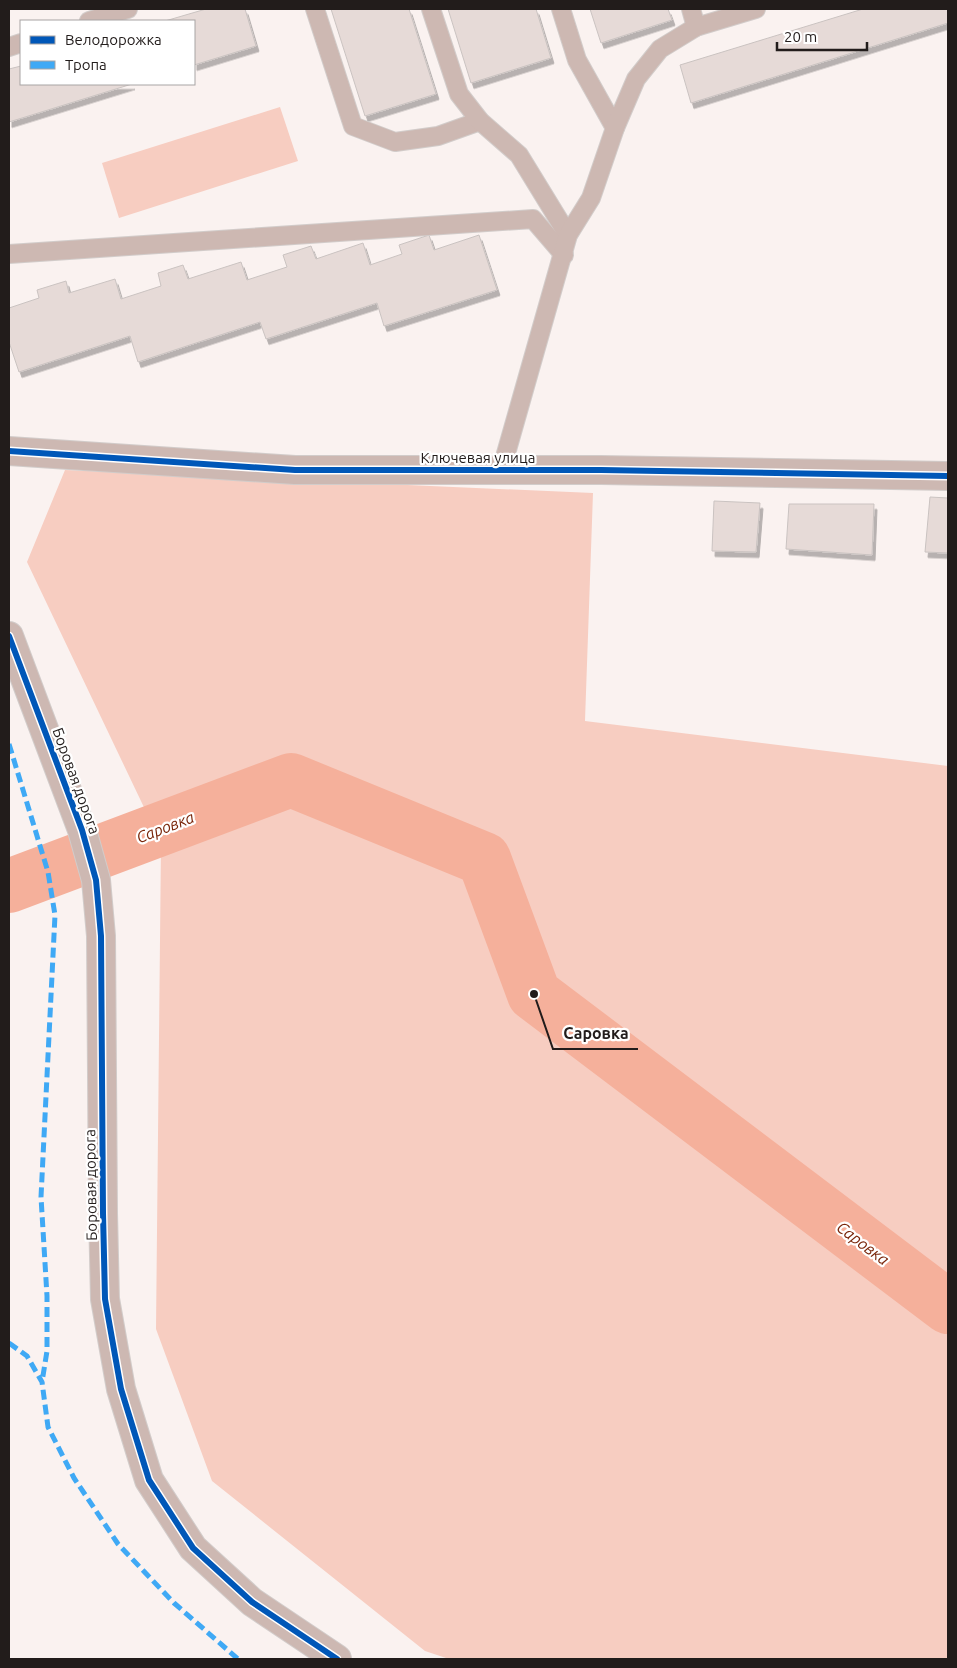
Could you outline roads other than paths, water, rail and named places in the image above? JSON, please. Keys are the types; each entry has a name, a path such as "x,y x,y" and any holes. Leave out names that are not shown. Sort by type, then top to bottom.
{"street":[{"name":"Ключевая улица","path":"9,451 295,470 601,470 948,476"},
{"name":"Боровая дорога","path":"9,636 82,830 96,880 101,936 105,1299 121,1389 149,1480 193,1548 252,1602 337,1659"}],"lane":[{"path":"92,20 128,9"},
{"path":"315,9 353,126 395,142 438,136 480,120"},
{"path":"431,9 459,94 480,120 519,154 568,235"},
{"path":"561,9 577,60 615,128"},
{"path":"690,9 696,26"},
{"path":"502,471 568,235 591,198 615,128 636,79 660,50 696,26 756,9"},
{"path":"9,254 533,219 564,254"}],"waterway":[{"name":"Саровка","path":"9,886 291,780 484,859 534,994 948,1307"}],"place":[{"name":"Саровка","path":"534,994"}]}
